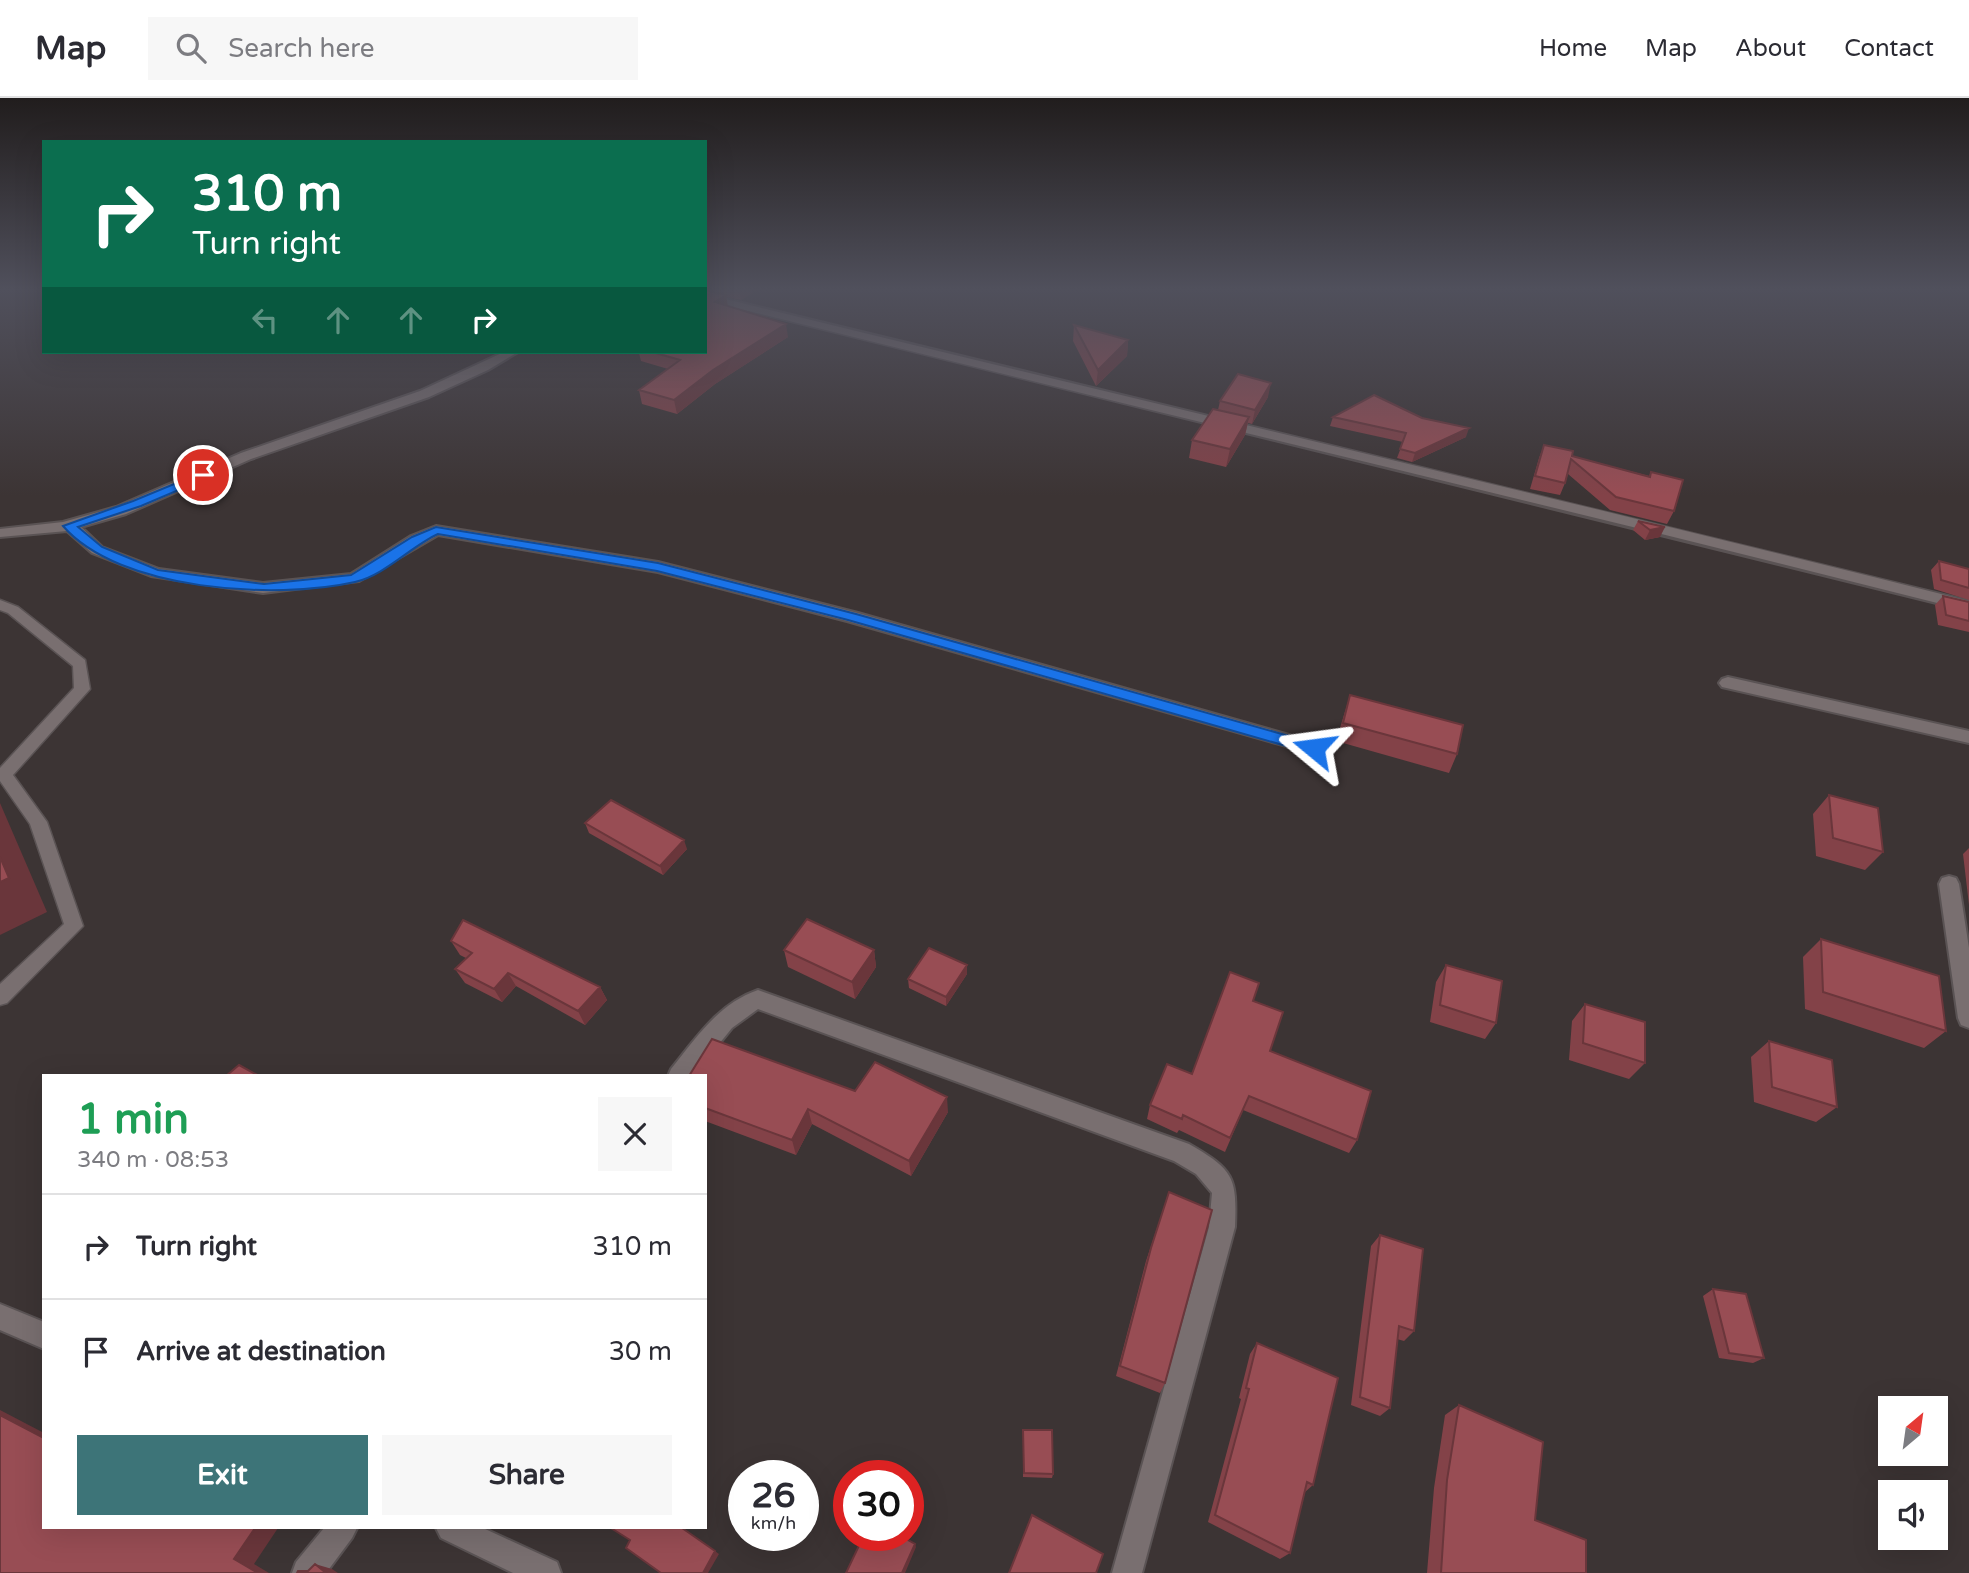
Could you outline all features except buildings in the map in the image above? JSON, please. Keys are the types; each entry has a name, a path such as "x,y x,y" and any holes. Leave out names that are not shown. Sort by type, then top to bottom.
{"street":[{"path":"0,533 69,526 137,503 269,447 401,404 482,371 501,359"},
{"path":"953,359 1615,516 1969,606"},
{"path":"69,526 97,550 156,573 264,588 354,578 374,568 416,539 436,530 658,567 852,617 1314,748"},
{"path":"1728,683 1969,737"},
{"path":"1949,884 1969,1018"},
{"path":"681,1074 726,1020 744,1003 758,999 1181,1152 1205,1166 1224,1189 1222,1227 1127,1573"},
{"path":"0,1317 42,1335"},
{"path":"307,1573 341,1529"},
{"path":"453,1529 546,1573"}],"lane":[{"path":"0,605 13,610 80,664 82,689 4,774 38,822 74,926 0,997"}],"route":[{"path":"203,475 137,503 69,526 97,550 156,573 264,588 354,578 374,568 416,539 436,530 658,567 852,617 1314,748"}]}
